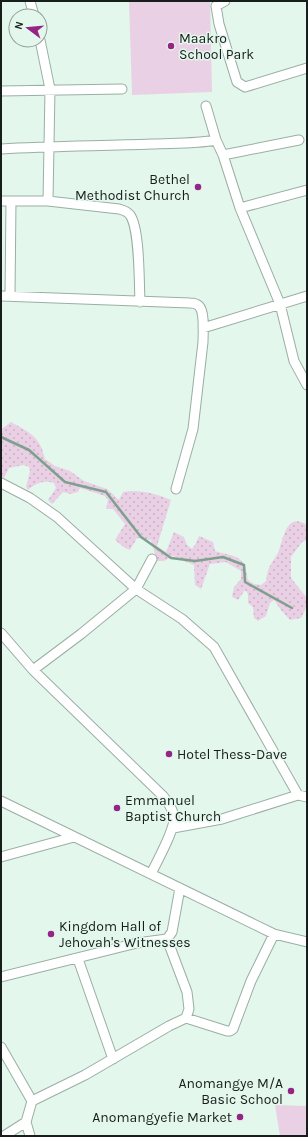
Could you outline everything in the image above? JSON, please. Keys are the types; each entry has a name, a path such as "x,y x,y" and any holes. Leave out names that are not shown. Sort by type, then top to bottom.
{"street":[{"path":"225,1 215,3 218,24 237,82 245,87 307,68"},
{"path":"42,48 50,89 48,201"},
{"path":"1,91 122,89"},
{"path":"206,106 216,140 223,155 240,208 280,304 294,361 307,385"},
{"path":"1,149 50,146 135,145 216,140"},
{"path":"223,155 298,140"},
{"path":"240,208 307,190"},
{"path":"1,201 48,201 119,209 127,212 132,220 138,253 140,302"},
{"path":"11,201 6,296 190,303 198,305 201,308 203,328 193,429 176,489"},
{"path":"203,328 307,296"},
{"path":"1,483 30,498 58,517 136,589 182,619 214,647 303,796 222,819 173,828"},
{"path":"33,670 81,634 136,589 152,559"},
{"path":"1,633 33,670 163,796 170,805 174,816 173,828 151,874"},
{"path":"1,801 274,934 307,942"},
{"path":"1,857 74,837"},
{"path":"1,978 136,943 167,939 172,932 180,888"},
{"path":"32,1101 85,1075 169,1026 186,1018 227,1031 233,1029 251,981 274,934"},
{"path":"167,939 187,992 189,1009 186,1018"},
{"path":"78,959 114,1059"},
{"path":"1,1047 32,1101 26,1122 30,1136"},
{"path":"4,1136 26,1122"}],"shaded area":[{"name":"Maakro School Park","path":"129,1 210,1 212,92 132,95"},
{"path":"11,422 29,432 37,440 43,451 45,459 55,466 70,471 84,481 107,489 119,500 123,492 135,491 154,494 171,500 157,546 166,552 174,532 184,537 187,545 192,549 199,536 213,542 215,551 239,558 244,565 248,580 254,584 261,585 266,581 269,568 278,552 287,527 295,521 307,525 307,540 302,542 291,557 291,578 307,598 306,608 301,618 290,620 274,600 270,603 266,616 258,621 254,618 253,607 248,603 248,594 245,590 238,600 232,597 234,587 241,579 241,571 226,562 210,564 201,589 195,585 194,565 173,556 164,561 157,561 151,540 137,538 130,550 125,548 115,540 125,524 113,509 106,509 108,500 105,496 80,488 78,492 70,494 63,492 52,504 48,500 56,488 54,483 41,482 28,490 26,487 30,471 29,467 24,465 9,468 3,480 1,480 1,428"},
{"path":"275,1105 307,1106 307,1136 280,1136"}],"waterway":[{"path":"1,437 29,450 65,482 106,492 141,537 171,558 195,561 223,557 244,565 245,582 292,608"}],"place":[{"name":"Maakro School Park","path":"171,46"},
{"name":"Bethel Methodist Church","path":"198,187"},
{"name":"Hotel Thess-Dave","path":"169,754"},
{"name":"Emmanuel Baptist Church","path":"117,808"},
{"name":"Kingdom Hall of Jehovah's Witnesses","path":"51,934"},
{"name":"Anomangye M/A Basic School","path":"291,1091"},
{"name":"Anomangyefie Market","path":"240,1117"}]}
